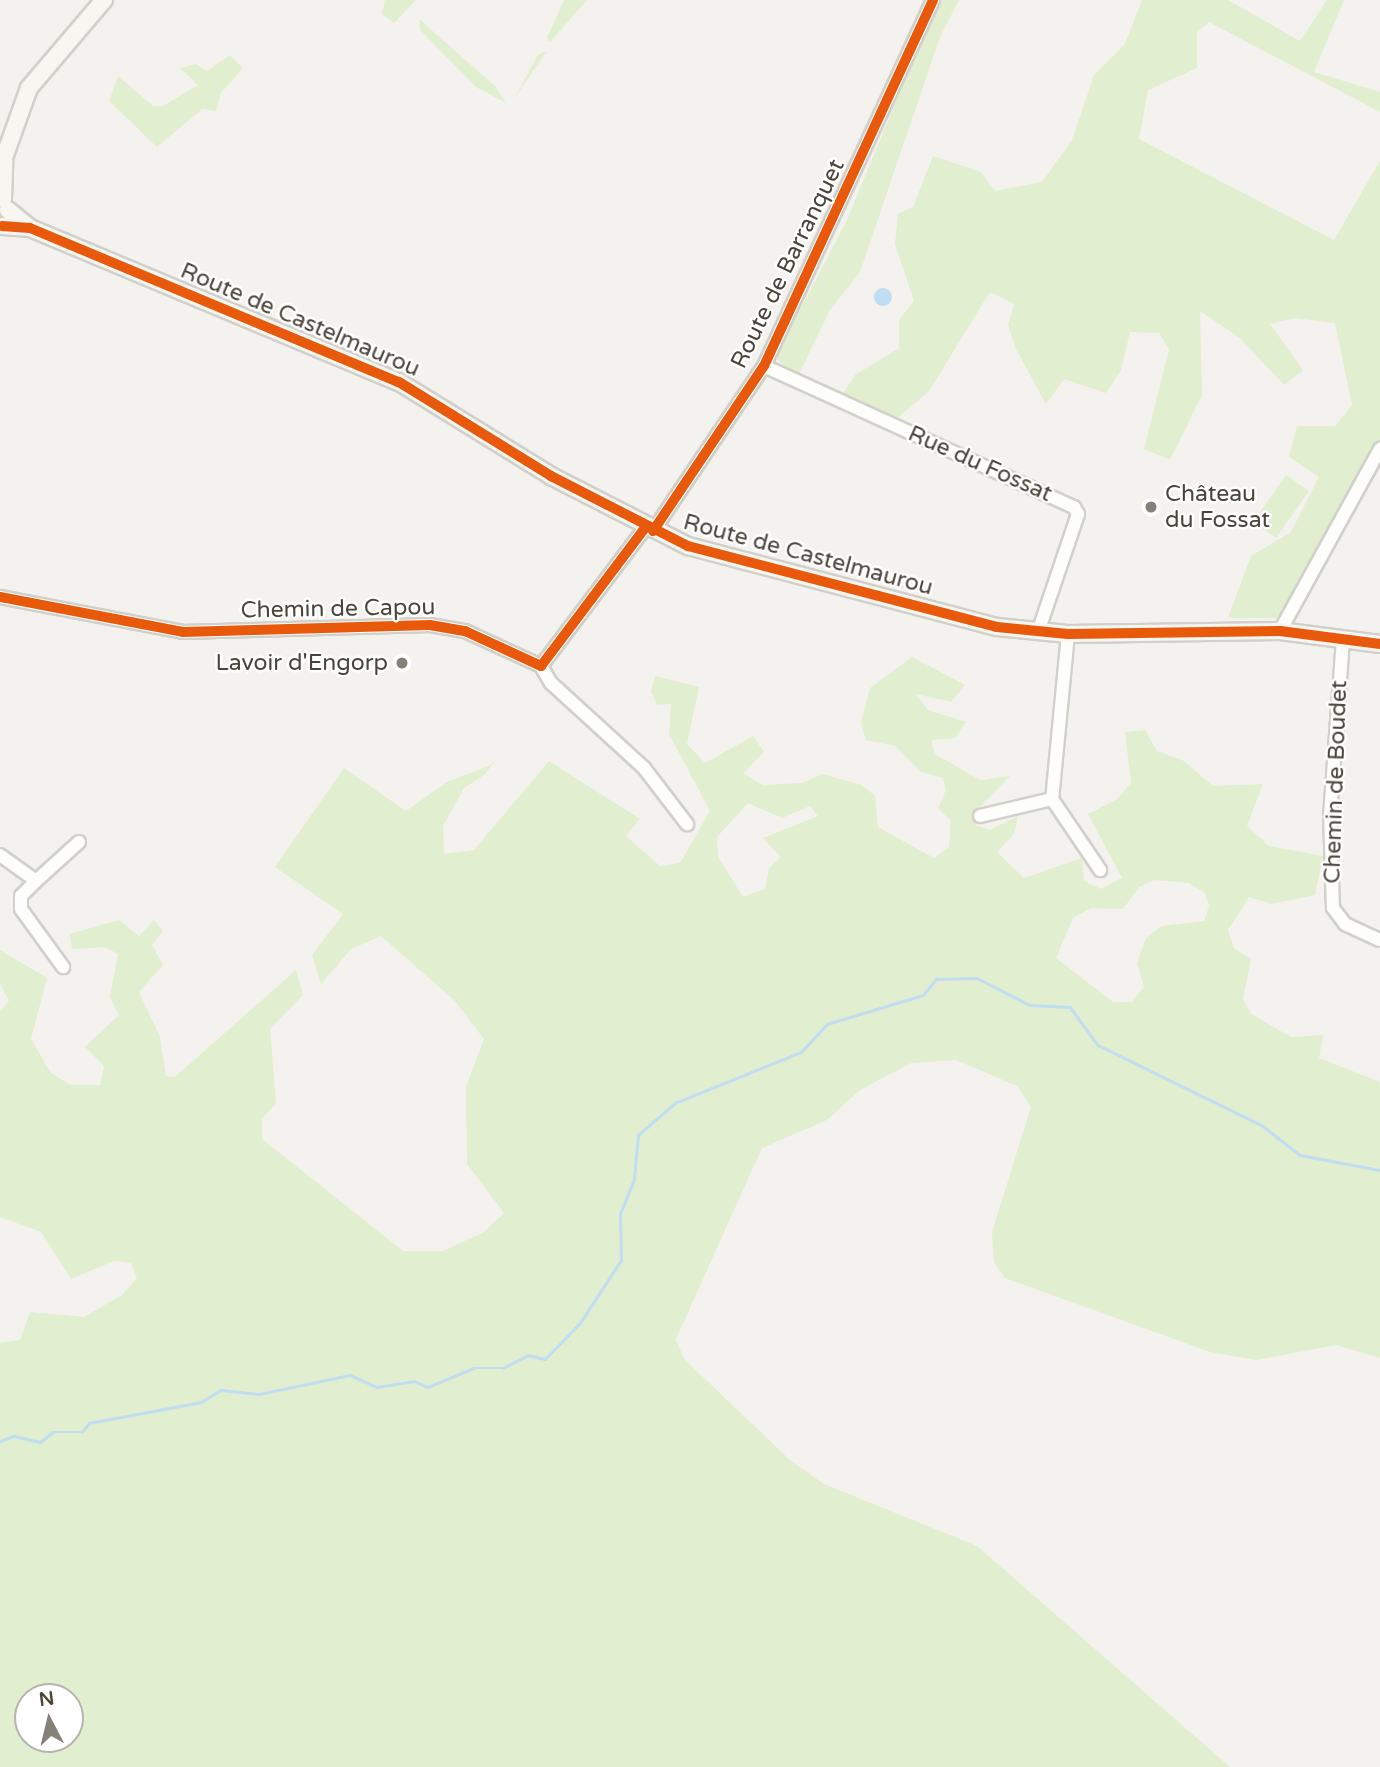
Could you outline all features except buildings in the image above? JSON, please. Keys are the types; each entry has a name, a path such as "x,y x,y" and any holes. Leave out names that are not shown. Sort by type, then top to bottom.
{"street":[{"path":"1,227 4,202 2,165 29,88 104,0"},
{"name":"Route de Barranquet","path":"649,529 764,366 933,0"},
{"name":"Route de Castelmaurou","path":"4,202 30,228"},
{"name":"Route de Castelmaurou","path":"1,227 30,228 399,382 649,529 859,592 1038,632 1068,634 1280,631 1380,644"},
{"name":"Rue du Fossat","path":"764,366 1074,507 1078,514 1038,632"},
{"path":"1280,631 1380,449"},
{"path":"649,529 541,666 551,682 644,768 687,824"},
{"name":"Chemin de Capou","path":"0,597 183,632 440,626 541,666"},
{"path":"1068,634 1052,799 1100,870"},
{"name":"Chemin de Boudet","path":"1343,639 1330,814 1333,908 1345,924 1380,940"},
{"path":"980,816 1052,799"},
{"path":"63,967 21,909 21,896 79,842"},
{"path":"0,855 36,881"}],"green space":[{"path":"385,0 416,0 394,23 382,14"},
{"path":"564,0 587,0 550,42 547,38"},
{"path":"938,0 959,0 940,37 860,272 830,310 798,376 775,358 847,220"},
{"path":"1142,0 1228,0 1300,41 1327,0 1344,0 1314,72 1380,92 1380,112 1209,22 1197,32 1197,68 1148,90 1139,139 1334,240 1380,161 1380,439 1277,618 1228,618 1251,556 1291,532 1319,477 1289,457 1297,426 1335,426 1352,405 1335,323 1294,318 1270,324 1303,370 1284,385 1240,338 1200,311 1202,395 1170,460 1144,449 1169,349 1159,333 1130,332 1121,370 1106,393 1064,379 1046,404 1016,349 1008,325 1014,304 990,292 929,391 896,419 842,395 855,375 899,348 899,320 914,301 895,244 898,214 913,207 933,156 981,172 995,191 1042,182 1072,140 1094,75 1125,44"},
{"path":"419,19 496,87 506,103 476,87 420,30"},
{"path":"547,51 514,99 538,55"},
{"path":"230,55 243,68 221,93 216,111 202,109 157,147 109,101 118,76 153,106 163,106 198,85 180,68 196,64 207,71"},
{"path":"220,298 303,328 303,333 219,301"},
{"path":"1286,475 1309,491 1276,538 1253,522"},
{"path":"912,657 965,685 951,702 916,694 928,710 966,722 955,738 931,740 935,754 980,780 1010,776 979,808 975,825 990,830 1018,816 1014,834 997,852 1024,878 1082,858 1084,881 1101,889 1122,878 1088,814 1117,799 1131,783 1125,732 1145,730 1157,751 1184,761 1213,786 1263,784 1247,826 1269,846 1323,856 1315,895 1272,904 1249,897 1228,930 1234,948 1251,959 1243,999 1251,1014 1291,1037 1323,1035 1319,1058 1380,1082 1380,1358 1336,1345 1256,1360 1210,1352 1005,1278 994,1262 992,1232 1031,1107 1017,1086 956,1060 911,1063 860,1090 827,1120 762,1148 676,1339 684,1359 790,1460 824,1484 977,1546 1230,1767 0,1767 0,1343 20,1340 30,1312 84,1317 122,1295 137,1278 131,1263 114,1261 71,1279 41,1232 0,1217 0,1011 9,1001 0,984 0,950 47,978 31,1039 51,1073 70,1085 100,1085 104,1066 85,1047 119,1015 110,997 118,954 105,947 72,949 70,934 119,920 139,936 154,920 163,931 152,945 163,965 139,992 160,1037 166,1076 175,1077 296,970 303,995 270,1029 276,1103 262,1119 262,1139 403,1251 443,1251 484,1232 504,1213 467,1164 466,1087 484,1039 454,1000 381,936 351,949 321,984 312,955 343,914 275,867 344,768 406,811 447,782 491,765 503,751 484,775 464,788 443,826 444,854 474,850 549,761 640,819 626,836 660,866 680,863 710,811 669,734 671,704 657,705 651,691 655,676 699,687 687,744 705,763 753,736 764,752 743,773 763,785 802,783 822,774 862,785 875,796 878,827 934,858 949,847 951,821 938,808 946,790 943,778 921,772 895,746 866,740 861,723 870,688","holes":["748,803 782,818 810,806 818,816 763,838 781,857 769,868 765,889 743,897 718,857 717,837","1154,880 1189,883 1205,893 1209,906 1204,921 1161,926 1146,938 1137,963 1144,987 1132,1002 1113,1002 1056,958 1073,918 1091,908 1123,909 1139,887"]}],"water":[{"path":"883,288 889,291 892,297 889,303 883,306 877,303 874,297 877,291"}],"waterway":[{"path":"0,1441 14,1436 40,1442 53,1432 82,1432 89,1423 201,1402 221,1390 259,1394 350,1375 377,1387 414,1381 428,1387 474,1368 503,1368 528,1355 545,1359 580,1323 621,1260 620,1214 634,1179 638,1135 675,1103 801,1052 827,1024 923,995 936,979 977,978 1030,1005 1070,1007 1098,1045 1263,1126 1300,1155 1380,1170"}],"cycle path":[{"path":"653,531 764,366 933,0"},
{"path":"2,226 30,228 399,382 551,476 688,546 997,627 1068,634 1280,631 1380,644"},
{"path":"0,597 183,632 430,625 465,631 541,666 645,528"}],"place":[{"name":"Château du Fossat","path":"1151,507"},
{"name":"Lavoir d'Engorp","path":"402,663"}]}
